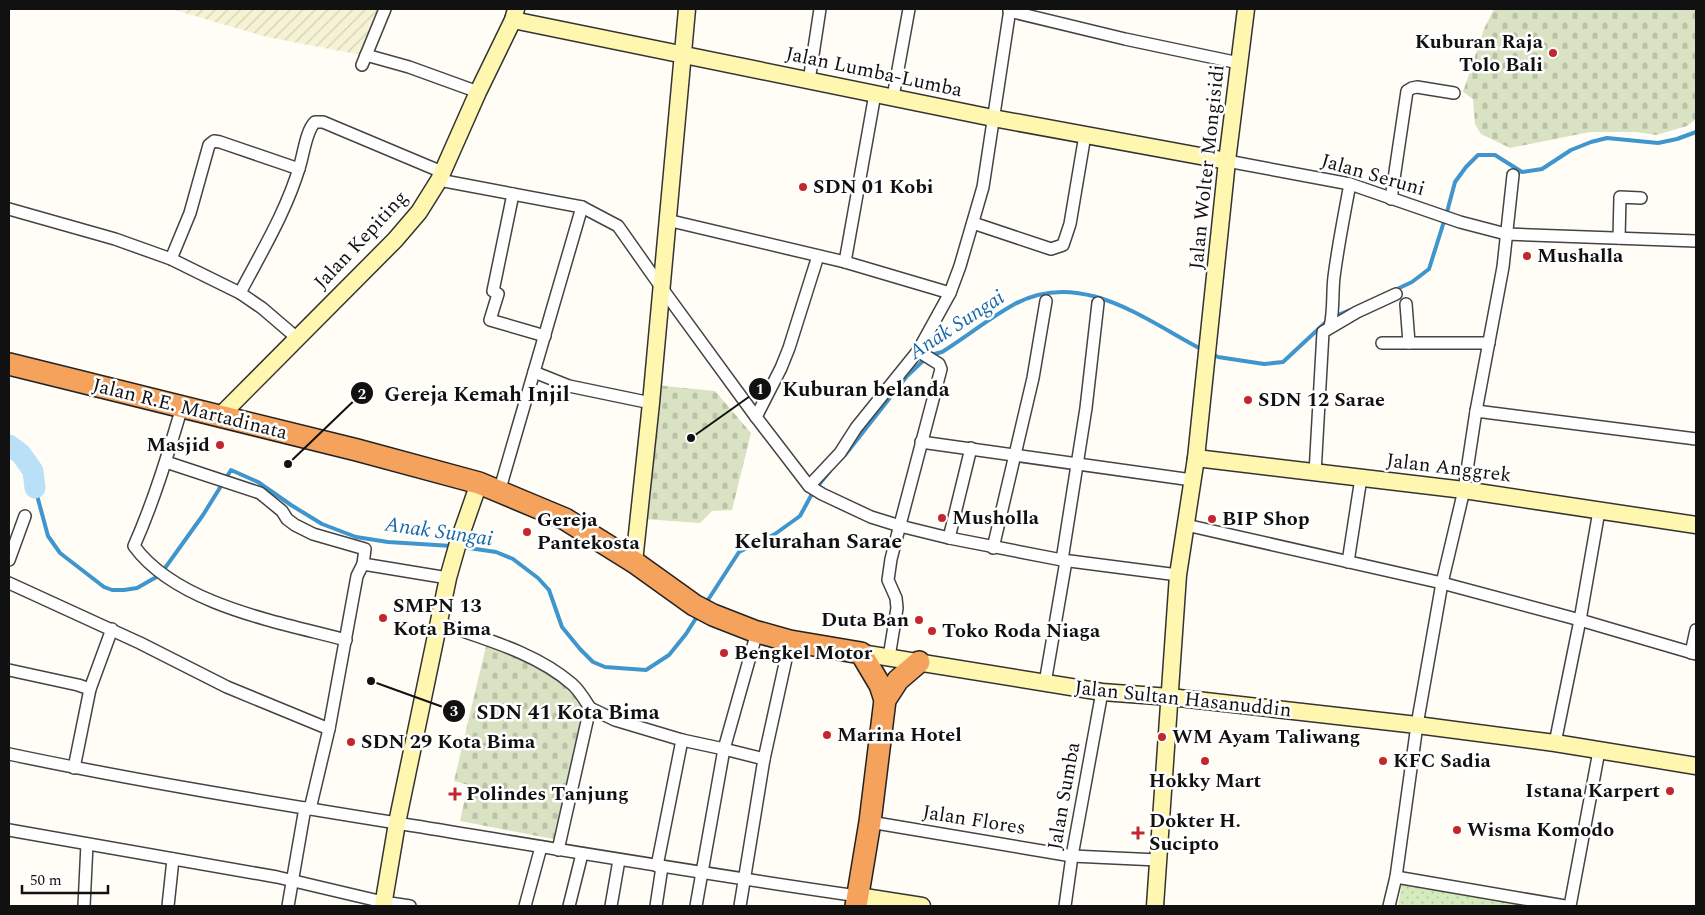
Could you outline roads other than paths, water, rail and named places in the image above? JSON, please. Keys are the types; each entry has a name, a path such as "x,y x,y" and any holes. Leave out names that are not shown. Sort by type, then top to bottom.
{"highway":[{"name":"Jalan R.E. Martadinata","path":"9,364 357,450 479,483 565,519 634,562 694,605 713,615 757,632"},
{"name":"Jalan Sultan Hasanuddin","path":"757,632 790,641 861,652"},
{"path":"857,901 870,822 885,700 880,685 861,652"},
{"path":"885,700 898,680 919,662"}],"street":[{"path":"385,9 364,60 409,67 478,92"},
{"path":"634,562 651,403 666,220 687,9"},
{"path":"809,80 820,9"},
{"path":"893,97 909,9"},
{"name":"Jalan Wolter Mongisidi","path":"1196,458 1227,162 1246,9"},
{"path":"810,487 840,453 856,428 924,355 950,293 984,187 1009,10 1125,39 1240,63"},
{"name":"Jalan Lumba-Lumba","path":"515,15 682,54 874,94 1227,162"},
{"name":"Jalan Kepiting","path":"220,416 395,240 419,212 440,176 515,15"},
{"path":"1391,199 1406,92 1417,87 1454,93"},
{"path":"845,262 874,94"},
{"path":"240,293 286,205 311,129 313,124 318,121 440,176 513,194 582,207 618,226 756,417 810,487 822,494 871,517 949,538 993,548 1064,560 1178,575"},
{"path":"973,223 1052,248 1064,245 1070,224 1085,135"},
{"path":"172,259 190,212 206,155 212,142 220,142 299,169"},
{"name":"Jalan Seruni","path":"1227,162 1350,184 1460,222 1506,234 1696,241"},
{"path":"1389,906 1396,877 1417,725 1442,584 1464,490 1502,267 1513,175"},
{"path":"1330,327 1333,316 1334,280 1350,184"},
{"path":"513,194 493,291 498,294 490,320 545,336"},
{"path":"1618,238 1620,198 1641,198"},
{"path":"499,492 582,207"},
{"path":"9,209 79,228 172,259 240,293 262,308 297,338"},
{"path":"666,220 845,262 950,293"},
{"path":"756,417 786,354 818,256"},
{"path":"1315,472 1322,332 1357,312 1396,294"},
{"path":"993,548 1033,378 1046,301"},
{"path":"1045,683 1086,408 1098,303"},
{"path":"1406,304 1409,343"},
{"path":"1382,343 1489,343"},
{"path":"889,657 897,608 896,598 888,580 891,559 941,366 924,355"},
{"path":"534,372 569,386 651,403"},
{"path":"182,408 166,462 134,546 140,555 177,584 219,604 346,640"},
{"path":"1476,411 1696,439"},
{"path":"921,442 1192,480"},
{"path":"949,538 971,448"},
{"path":"1154,906 1178,575 1196,458"},
{"name":"Jalan Anggrek","path":"1196,458 1464,490 1696,525"},
{"path":"166,462 260,493 282,511 286,519 295,525 313,534 365,549 363,564 357,576 329,729 308,808 288,906"},
{"path":"1348,562 1361,478"},
{"path":"383,904 397,823 448,578 456,548 479,483"},
{"path":"1555,743 1580,620 1599,511"},
{"path":"9,560 25,516"},
{"path":"1186,525 1442,584 1580,620 1694,653 1696,630"},
{"path":"363,564 448,578"},
{"path":"9,583 112,629 227,687 329,729"},
{"path":"439,622 549,666 574,685 590,708 615,720 682,740 764,758"},
{"path":"74,768 90,689 112,629"},
{"path":"696,906 724,749 757,632"},
{"path":"740,906 764,758 790,641"},
{"name":"Jalan Sultan Hasanuddin","path":"861,652 1102,692 1170,697 1417,725 1555,743 1696,766"},
{"path":"9,670 90,689"},
{"name":"Jalan Sumba","path":"1065,906 1072,856 1102,692"},
{"path":"558,850 590,708"},
{"path":"656,906 660,866 682,740"},
{"path":"1570,906 1599,751"},
{"path":"9,754 74,768 582,854 701,872 857,901 922,906"},
{"name":"Jalan Flores","path":"870,822 1072,856 1158,860"},
{"path":"9,830 293,880 383,904 410,906"},
{"path":"84,906 87,844"},
{"path":"525,906 541,847"},
{"path":"569,906 582,854"},
{"path":"168,906 173,859"},
{"path":"611,906 619,860"},
{"path":"1396,877 1565,906"}],"waterway":[{"name":"Anak Sungai","path":"1395,290 1412,282 1429,269 1455,182 1478,155 1495,155 1522,172 1542,169 1571,150 1607,138 1658,143 1696,132"},
{"name":"Anak Sungai","path":"931,355 942,352 1013,305 1038,295 1063,292 1087,295 1111,302 1203,350"},
{"name":"Anak Sungai","path":"1333,317 1350,310"},
{"name":"Anak Sungai","path":"1212,354 1218,357 1264,364 1283,362 1327,321"},
{"name":"Anak Sungai","path":"845,455 907,376 925,359"},
{"path":"9,445 21,454 33,471 35,488"},
{"name":"Anak Sungai","path":"35,488 48,536 60,553 104,587 112,590 137,588 160,575 203,515 231,470 258,482 322,524 356,537 388,542 452,546"},
{"name":"Anak Sungai","path":"706,603 739,552 775,534 800,516 813,492 830,471"},
{"name":"Anak Sungai","path":"462,547 496,552 513,559 538,578 549,590 562,627 593,662 605,667 646,670 669,655 698,615"}],"place":[{"name":"Kuburan Raja Tolo Bali","path":"1553,53"},
{"name":"SDN 01 Kobi","path":"803,187"},
{"name":"Mushalla","path":"1527,256"},
{"name":"SDN 12 Sarae","path":"1248,400"},
{"name":"Kuburan belanda","path":"691,438"},
{"name":"Masjid","path":"220,445"},
{"name":"Gereja Kemah Injil","path":"288,464"},
{"name":"Musholla","path":"942,518"},
{"name":"BIP Shop","path":"1212,519"},
{"name":"Gereja Pantekosta","path":"527,532"},
{"name":"SMPN 13 Kota Bima","path":"383,618"},
{"name":"Duta Ban","path":"919,620"},
{"name":"Toko Roda Niaga","path":"932,631"},
{"name":"Bengkel Motor","path":"724,653"},
{"name":"SDN 41 Kota Bima","path":"371,681"},
{"name":"Marina Hotel","path":"827,735"},
{"name":"WM Ayam Taliwang","path":"1162,737"},
{"name":"SDN 29 Kota Bima","path":"351,742"},
{"name":"Hokky Mart","path":"1205,761"},
{"name":"KFC Sadia","path":"1383,761"},
{"name":"Istana Karpert","path":"1670,791"},
{"name":"Polindes Tanjung","path":"455,794"},
{"name":"Wisma Komodo","path":"1457,830"},
{"name":"Dokter H. Sucipto","path":"1138,833"}],"district":[{"name":"Kelurahan Sarae","path":"818,541"}]}
